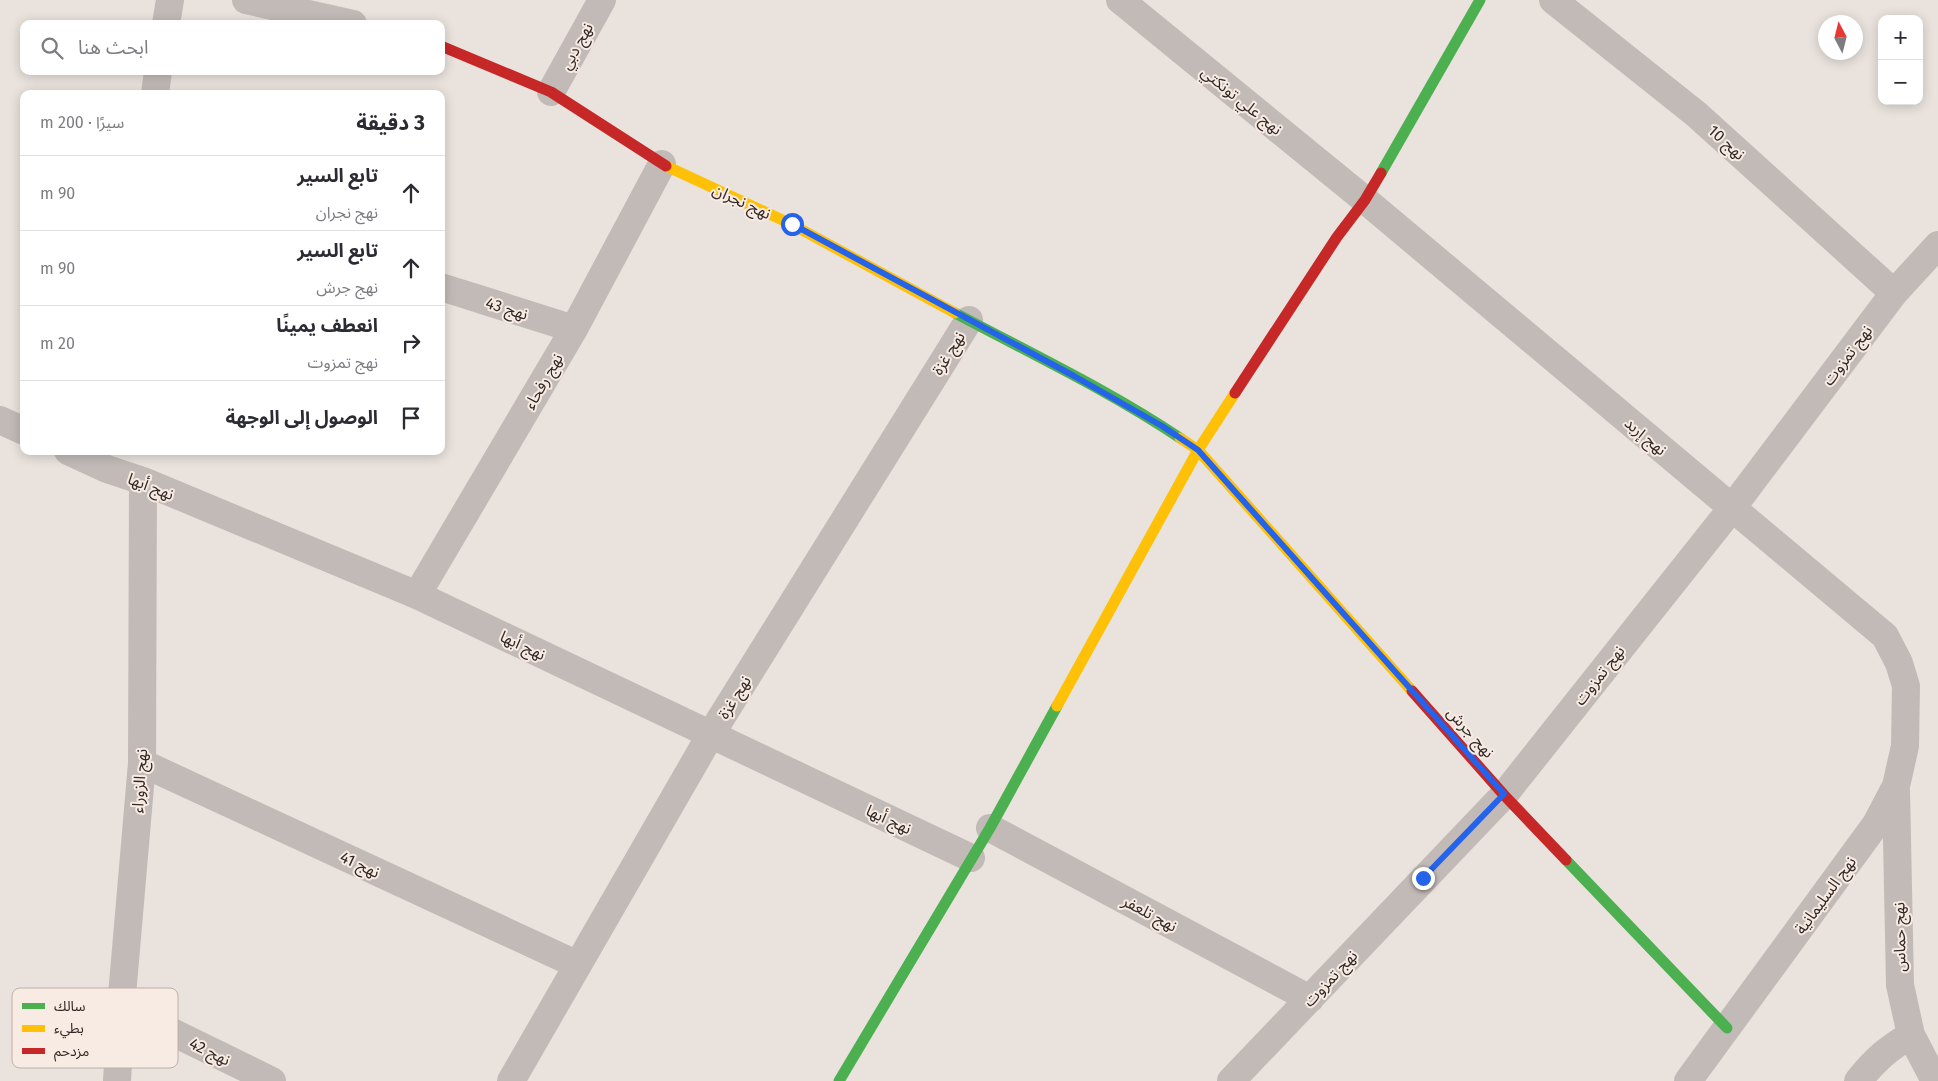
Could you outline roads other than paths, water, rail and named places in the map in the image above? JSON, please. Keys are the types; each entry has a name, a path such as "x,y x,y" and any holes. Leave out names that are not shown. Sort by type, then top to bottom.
{"street":[{"path":"167,20 170,0"},
{"path":"246,0 336,20"},
{"name":"نهج دبي","path":"551,92 602,0"},
{"name":"نهج علي تونكتي","path":"1114,0 1365,200"},
{"path":"840,1081 990,828 1198,450 1337,237 1365,200 1480,0"},
{"name":"نهج 10","path":"1553,0 1696,114 1894,293"},
{"name":"نهج نجران","path":"445,48 551,92 662,164 792,224 1162,426 1198,450"},
{"path":"156,90 157,75"},
{"name":"نهج رفحاء","path":"417,595 574,329 662,164"},
{"name":"نهج إربد","path":"1365,200 1885,636 1899,663 1906,686"},
{"name":"نهج تمزوت","path":"1231,1081 1504,794 1732,508 1894,293 1938,245"},
{"name":"نهج 43","path":"445,288 574,329"},
{"name":"نهج غزة","path":"511,1081 711,734 969,320"},
{"path":"0,420 20,429"},
{"name":"نهج جرش","path":"1198,450 1504,794 1727,1028"},
{"name":"نهج أبها","path":"86,455 108,460 143,481 417,595 971,858"},
{"name":"نهج الزوراء","path":"123,988 142,763 143,481"},
{"name":"نهج السليمانية","path":"1688,1081 1876,824 1896,786 1905,746 1906,686"},
{"name":"نهج 41","path":"142,763 578,964"},
{"name":"نهج حماس","path":"1896,786 1900,985 1911,1035 1935,1081"},
{"name":"نهج تلعفر","path":"990,828 1310,999"},
{"name":"نهج 42","path":"178,1035 272,1081"},
{"path":"1858,1081 1872,1064 1890,1048 1911,1035"},
{"name":"نهج الزوراء","path":"117,1081 118,1068"}]}
